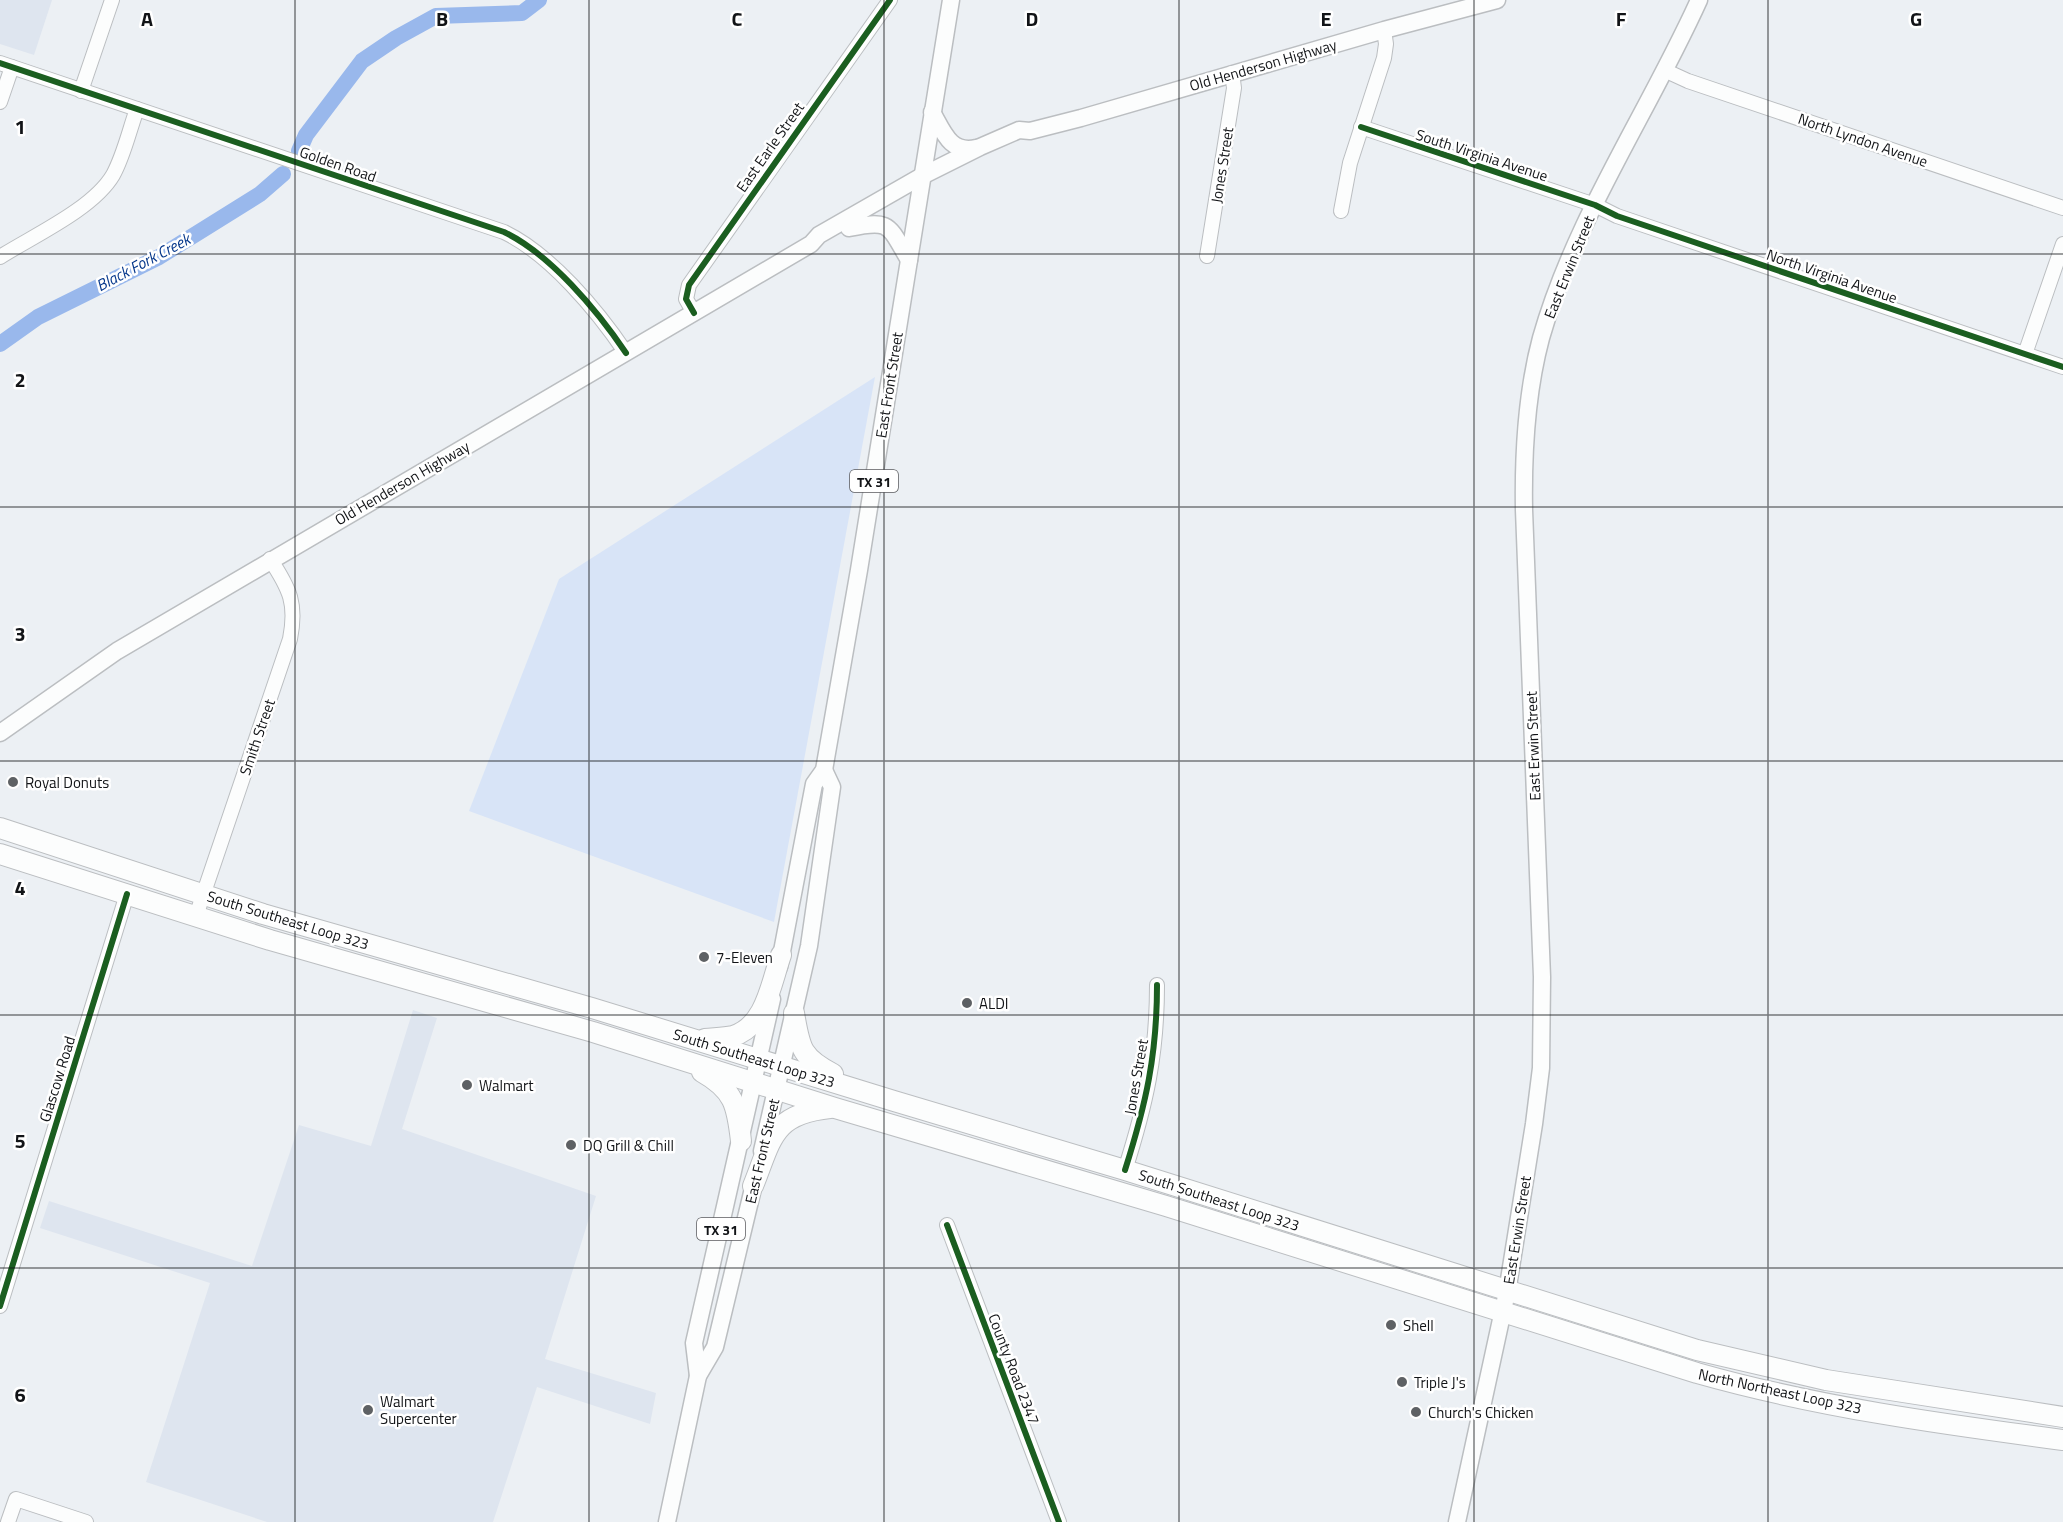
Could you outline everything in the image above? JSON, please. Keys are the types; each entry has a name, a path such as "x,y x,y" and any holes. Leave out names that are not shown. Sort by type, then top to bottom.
{"highway":[{"name":"South Southeast Loop 323","path":"0,828 300,926 443,965 695,1039 1125,1170 1507,1292"},
{"name":"South Southeast Loop 323","path":"0,854 270,940 777,1088 835,1108 1166,1206 1503,1313"},
{"path":"695,1039 733,1035 754,1023 762,1009 781,955"},
{"path":"436,987 443,965"},
{"path":"794,1013 799,1040 809,1059 818,1066 875,1095"},
{"path":"679,1059 717,1081 728,1092 736,1107 741,1141"},
{"path":"753,1186 771,1141 784,1122 798,1114 835,1108"},
{"name":"North Northeast Loop 323","path":"1507,1292 1665,1341 1762,1366 1826,1380 2063,1417"},
{"name":"North Northeast Loop 323","path":"1503,1313 1669,1365 1751,1387 1905,1417 2063,1440"}],"main road":[{"name":"East Front Street","path":"698,1376 694,1343 759,1060 814,784 825,770 860,570 951,0"},
{"name":"Old Henderson Highway","path":"811,244 823,242 849,228 980,147 1019,130 1030,131 1081,118 1232,73 1497,0"},
{"name":"East Erwin Street","path":"1457,1522 1507,1292 1537,1106 1542,1036 1542,977 1524,510 1525,438 1530,391 1545,324 1569,261 1594,205 1699,0"},
{"path":"932,112 952,144 966,149 980,147"},
{"name":"Old Henderson Highway","path":"0,733 117,651 811,244 819,235 921,184 1023,138 1030,131"},
{"path":"849,228 873,222 882,225 894,234 909,260"},
{"name":"East Front Street","path":"698,1376 715,1347 809,946 832,787 825,770"},
{"name":"TX 31","path":"667,1522 698,1376"}],"street":[{"path":"81,91 112,0"},
{"name":"East Earle Street","path":"694,312 686,299 689,285 890,0"},
{"path":"1341,211 1348,171 1384,58 1386,44 1384,30"},
{"path":"0,102 6,65"},
{"name":"Golden Road","path":"6,65 512,236 537,254 589,303 626,353"},
{"name":"North Lyndon Avenue","path":"1664,70 1688,81 2063,208"},
{"name":"Jones Street","path":"1207,256 1234,88 1232,73"},
{"path":"0,256 84,206 106,186 119,162 137,109"},
{"name":"South Virginia Avenue","path":"1361,127 1594,205"},
{"name":"North Virginia Avenue","path":"1594,205 1617,216 2063,367"},
{"path":"2025,354 2063,244"},
{"name":"Smith Street","path":"196,916 290,639 294,617 291,597 283,579 270,560"},
{"name":"Glascow Road","path":"0,1306 127,894"},
{"name":"Jones Street","path":"1125,1170 1141,1120 1152,1071 1157,985"},
{"name":"County Road 2347","path":"948,1225 1059,1522"},
{"path":"8,1522 16,1499 86,1522"}],"shaded area":[{"path":"0,0 52,0 34,55 0,44"},
{"path":"875,377 774,922 469,811 559,579"},
{"path":"413,1010 437,1018 402,1129 596,1196 545,1359 656,1393 650,1424 537,1387 493,1522 267,1522 146,1482 210,1283 40,1228 49,1201 252,1266 299,1125 371,1146"}],"waterway":[{"name":"Black Fork Creek","path":"299,151 306,135 362,61 396,38 436,16 522,13 539,0"},
{"name":"Black Fork Creek","path":"0,344 38,317 159,257 260,194 283,174"}],"cycle path":[{"path":"694,313 686,299 689,285 890,0"},
{"path":"0,63 504,232 538,254 555,269 587,302 626,353"},
{"path":"1361,127 1595,205 1617,216 2063,367"},
{"path":"0,1306 127,894"},
{"path":"1125,1170 1149,1079 1155,1034 1157,985"},
{"path":"947,1225 1059,1522"}],"place":[{"name":"Royal Donuts","path":"13,782"},
{"name":"7-Eleven","path":"704,957"},
{"name":"ALDI","path":"967,1003"},
{"name":"Walmart","path":"467,1085"},
{"name":"DQ Grill & Chill","path":"571,1145"},
{"name":"Shell","path":"1391,1325"},
{"name":"Triple J's","path":"1402,1382"},
{"name":"Walmart Supercenter","path":"368,1410"},
{"name":"Church's Chicken","path":"1416,1412"}]}
